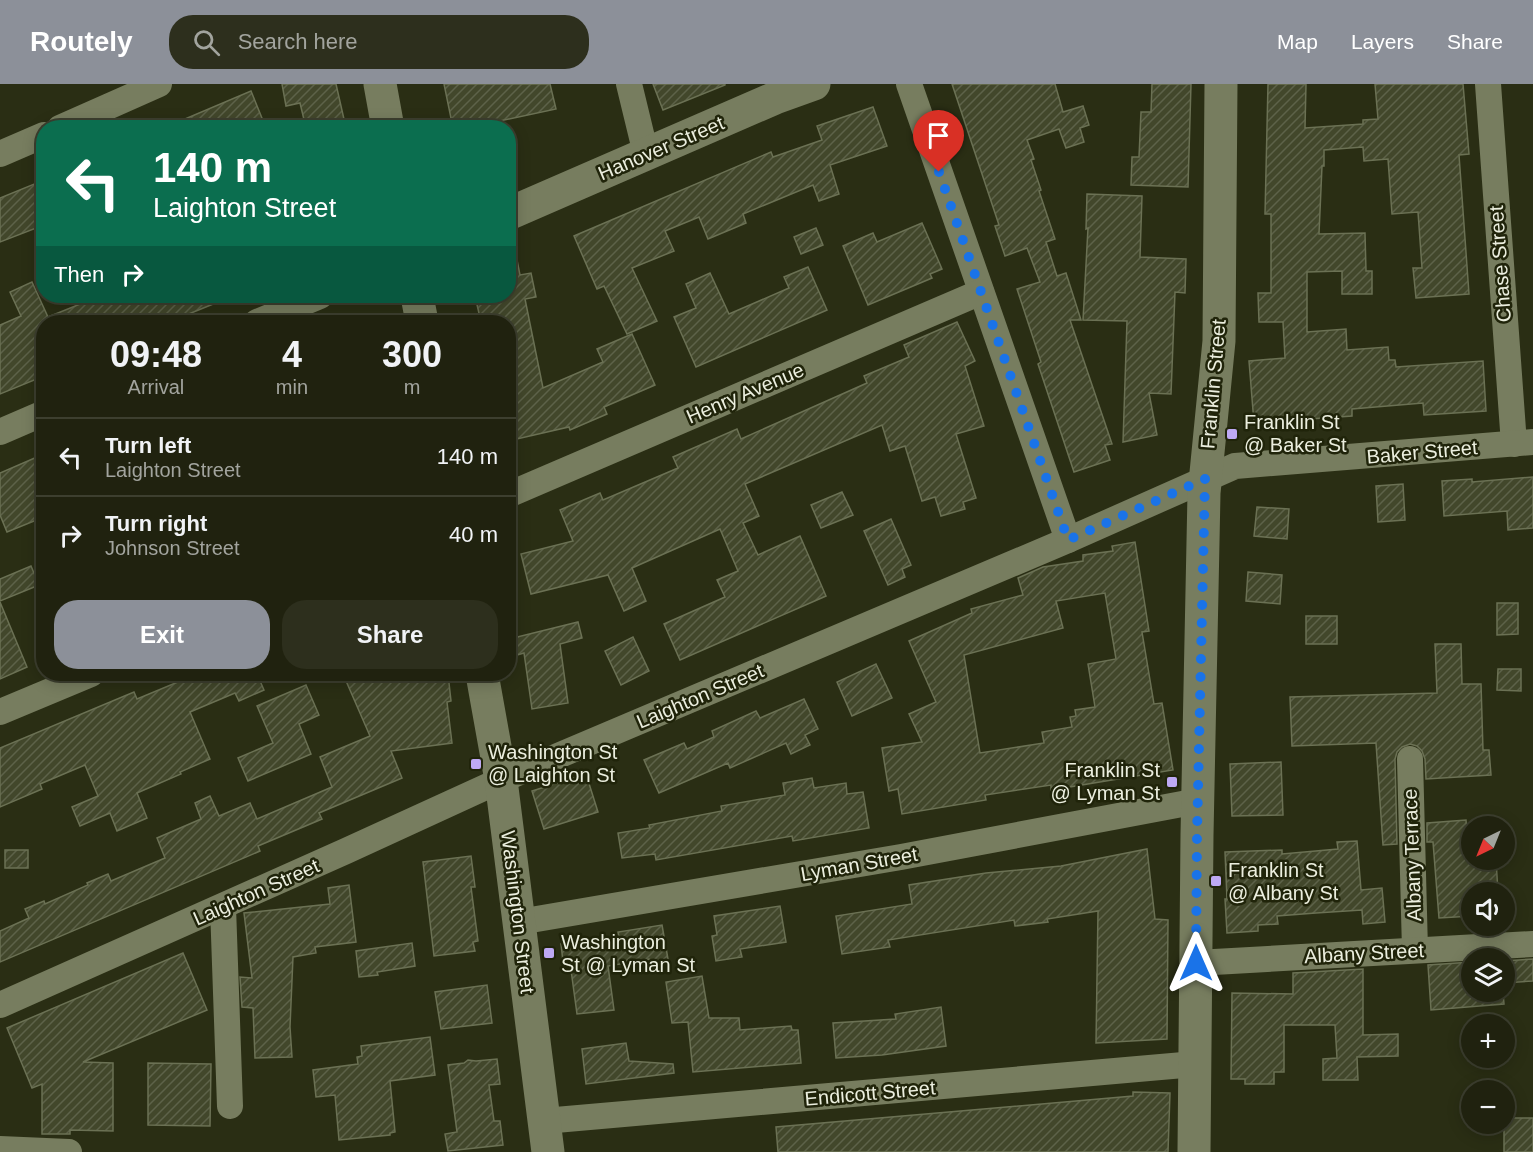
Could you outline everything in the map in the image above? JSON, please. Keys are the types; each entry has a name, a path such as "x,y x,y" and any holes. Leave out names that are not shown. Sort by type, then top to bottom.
{"main road":[{"path":"380,84 387,120"},
{"name":"Hanover Street","path":"516,211 775,98 814,84"},
{"name":"Franklin Street","path":"1194,1152 1205,479 1219,341 1221,84"},
{"name":"Washington Street","path":"483,681 501,780 546,1136"}],"street":[{"path":"78,120 159,84"},
{"path":"629,84 646,154"},
{"path":"909,84 1068,540"},
{"name":"Chase Street","path":"1488,84 1524,443"},
{"path":"0,154 36,138"},
{"name":"Henry Avenue","path":"516,492 981,292"},
{"path":"274,315 303,303"},
{"path":"0,432 36,416"},
{"name":"Baker Street","path":"1205,479 1234,466 1524,443"},
{"name":"Laighton Street","path":"0,1005 223,907 501,780 1068,540 1205,479"},
{"path":"0,712 74,681"},
{"name":"Albany Terrace","path":"1410,759 1415,950"},
{"name":"Lyman Street","path":"519,922 901,857 1198,801"},
{"path":"223,907 230,1106"},
{"name":"Albany Street","path":"1196,963 1533,944"},
{"name":"Endicott Street","path":"546,1136 1195,1064"},
{"path":"0,1149 69,1152"}],"building":[{"path":"282,84 336,84 344,120 304,120 300,103 286,106"},
{"path":"444,84 550,84 556,109 504,120 451,120"},
{"path":"653,84 725,84 725,85 663,110"},
{"path":"952,84 1055,84 1063,112 1083,106 1089,125 1080,128 1084,142 1066,148 1059,129 1027,140 1034,159 1031,160 1041,190 1039,191 1055,239 1046,242 1057,276 1066,273 1081,320 1070,320 1112,444 1105,445 1110,460 1074,472 1038,364 1041,362 1017,289 1040,282 1027,248 1005,256 995,226 999,225"},
{"path":"1152,84 1191,84 1188,187 1131,185 1132,157 1139,157 1141,112 1151,112"},
{"path":"1268,84 1306,84 1305,128 1363,124 1363,120 1378,119 1375,84 1463,84 1469,154 1459,155 1469,294 1416,298 1413,268 1422,268 1418,212 1392,214 1388,159 1364,161 1363,147 1324,150 1319,234 1365,233 1366,271 1372,271 1372,294 1342,294 1342,271 1307,272 1307,332 1346,329 1347,350 1388,347 1389,360 1395,360 1396,367 1483,361 1486,411 1424,415 1423,403 1352,409 1352,416 1254,423 1249,361 1285,358 1283,322 1259,322 1258,293 1271,293 1271,214 1265,214"},
{"path":"251,91 263,120 183,120"},
{"path":"873,107 887,146 830,165 839,194 819,201 813,185 743,214 746,223 708,239 699,217 665,231 674,251 632,268 657,321 627,334 604,286 597,289 574,236 771,152 773,157 822,140 817,126"},
{"path":"36,183 36,228 0,242 0,198"},
{"path":"1087,194 1142,196 1140,257 1186,259 1185,293 1175,292 1171,394 1149,393 1157,435 1123,442 1127,321 1083,320 1088,228 1086,229"},
{"path":"922,223 942,269 930,274 932,278 868,305 843,246 873,233 877,242"},
{"path":"816,228 823,245 801,254 794,237"},
{"path":"516,260 520,275 531,273 536,297 525,299 543,388 603,362 597,349 632,334 655,385 604,407 607,414 570,430 569,427 516,439 516,315 479,315 477,303 516,303"},
{"path":"808,267 827,310 696,367 674,317 696,308 686,284 710,273 729,314 789,288 784,277"},
{"path":"32,282 36,291 36,303 42,303 47,315 36,315 36,379 0,394 0,325 21,316 10,292"},
{"path":"83,303 216,303 186,315 53,315"},
{"path":"957,322 975,361 965,366 984,426 956,434 976,498 963,502 965,509 941,516 935,497 922,501 905,446 890,451 882,425 745,484 759,516 743,523 758,555 800,536 826,596 680,660 664,624 725,597 717,580 738,571 720,529 632,568 646,601 624,611 608,575 531,594 521,554 573,541 560,510 600,493 603,500 678,468 673,457 737,429 741,439 867,383 864,376 909,357 904,345"},
{"path":"36,457 36,520 7,532 0,515 0,473"},
{"path":"1533,477 1533,528 1508,530 1507,511 1444,516 1442,481 1472,479 1472,482"},
{"path":"1403,484 1405,520 1378,522 1376,486"},
{"path":"842,492 853,515 821,528 811,505"},
{"path":"1257,507 1289,509 1287,539 1254,536"},
{"path":"891,519 911,565 902,569 905,577 888,585 864,531"},
{"path":"1135,542 1149,631 1142,632 1154,704 1162,703 1173,770 1051,790 1051,785 985,795 986,800 902,814 898,789 889,791 882,748 922,742 909,714 936,702 909,641 972,613 971,609 1023,595 1018,578 1043,567 1083,561 1083,555 1113,551 1112,546","holes":["1105,593 1116,659 1088,664 1095,707 1075,710 1076,716 1070,717 1072,727 1042,732 1044,743 980,753 964,655 1063,628 1056,601"]},
{"path":"31,566 36,578 36,586 0,601 0,579"},
{"path":"1248,572 1282,575 1280,604 1246,601"},
{"path":"0,602 27,667 0,679"},
{"path":"1497,603 1518,603 1518,634 1497,635"},
{"path":"1306,616 1337,616 1337,644 1306,644"},
{"path":"578,622 582,638 560,644 568,703 532,709 524,653 517,655 516,637"},
{"path":"633,637 649,671 621,685 605,651"},
{"path":"1435,644 1461,644 1462,684 1481,684 1483,750 1489,750 1491,775 1426,779 1425,759 1422,751 1410,744 1402,747 1395,759 1397,844 1383,845 1376,743 1292,746 1290,697 1437,693"},
{"path":"876,664 892,698 852,716 837,682"},
{"path":"1498,669 1521,669 1521,691 1497,690"},
{"path":"180,681 260,681 264,690 239,701 235,693 190,712 210,759 137,793 147,818 117,831 110,813 80,826 72,807 98,796 85,765 40,784 42,789 0,807 0,748 134,692 137,699"},
{"path":"346,681 449,681 451,701 447,702 452,743 391,751 402,778 319,813 322,819 258,846 260,851 0,962 0,931 29,918 25,909 44,901 45,904 108,874 111,881 165,858 157,838 201,819 195,803 210,796 219,816 250,803 257,819 332,787 320,757 370,736"},
{"path":"306,685 319,715 299,724 311,754 248,781 238,758 273,743 257,706"},
{"path":"804,699 818,729 805,735 810,745 791,754 786,743 730,768 728,763 659,793 644,760 684,743 687,749 714,737 712,731 756,711 760,718"},
{"path":"1281,762 1283,815 1232,816 1230,764"},
{"path":"586,774 598,812 544,829 532,791"},
{"path":"812,778 814,788 846,783 847,794 863,792 869,828 793,841 792,836 656,860 655,854 622,858 618,833 722,811 721,806 785,795 783,783"},
{"path":"1461,820 1461,870 1497,870 1497,882 1461,882 1461,917 1439,918 1433,842 1427,842 1427,823"},
{"path":"1357,841 1361,890 1382,888 1385,922 1363,924 1362,910 1316,913 1277,916 1278,924 1258,925 1258,931 1227,933 1225,852 1282,850 1282,854 1338,849 1337,842"},
{"path":"1147,849 1155,919 1168,920 1167,1039 1096,1043 1098,911 1047,919 1048,922 1015,926 1014,920 888,940 890,947 842,954 836,916 912,904 909,885 986,873 1061,866"},
{"path":"5,850 28,850 28,868 5,868"},
{"path":"471,856 475,887 471,887 478,941 473,942 475,951 434,956 423,862"},
{"path":"349,885 356,942 315,947 316,953 293,957 290,1027 292,1057 255,1058 253,1008 242,1007 240,977 252,978 244,913 330,904 328,888"},
{"path":"780,906 786,942 740,949 742,957 716,961 712,936 717,935 714,916"},
{"path":"662,925 669,965 651,968 649,959 608,966 614,1010 577,1014 571,970 564,971 561,944 619,937 618,932"},
{"path":"412,943 415,966 359,977 356,951"},
{"path":"183,953 207,1010 83,1062 113,1063 113,1131 70,1130 70,1134 42,1134 42,1084 32,1088 7,1028"},
{"path":"1533,959 1533,981 1515,982 1515,960"},
{"path":"1461,963 1461,1002 1504,1002 1504,1004 1431,1010 1428,965"},
{"path":"1363,969 1363,1035 1398,1034 1398,1056 1357,1057 1358,1080 1323,1080 1323,1059 1337,1058 1335,1025 1284,1025 1284,1072 1274,1072 1274,1084 1245,1084 1245,1079 1231,1079 1232,993 1293,994 1293,973"},
{"path":"702,976 709,1018 739,1018 740,1030 791,1026 792,1030 798,1030 801,1063 693,1072 688,1022 672,1023 666,982"},
{"path":"487,985 492,1023 441,1029 435,992"},
{"path":"941,1007 946,1046 882,1055 836,1058 833,1023 896,1019 895,1014"},
{"path":"430,1037 435,1075 390,1081 395,1132 390,1135 339,1140 335,1095 316,1097 313,1070 358,1064 357,1057 362,1056 361,1046"},
{"path":"626,1043 629,1061 673,1064 674,1073 586,1084 582,1049"},
{"path":"497,1059 500,1084 489,1085 494,1121 500,1121 503,1145 448,1151 445,1134 457,1132 448,1065 464,1063 468,1060"},
{"path":"148,1063 211,1064 210,1126 148,1125"},
{"path":"1133,1092 1170,1093 1168,1152 778,1152 776,1127 1133,1096"},
{"path":"1515,1118 1533,1118 1533,1152 1504,1152 1504,1134 1515,1134"}],"place":[{"name":"Franklin St @ Baker St","path":"1232,434"},
{"name":"Washington St @ Laighton St","path":"476,764"},
{"name":"Franklin St @ Lyman St","path":"1172,782"},
{"name":"Franklin St @ Albany St","path":"1216,881"},
{"name":"Washington St @ Lyman St","path":"549,953"}],"route":[{"path":"939,172 1068,540 1205,479 1196,963"}]}
